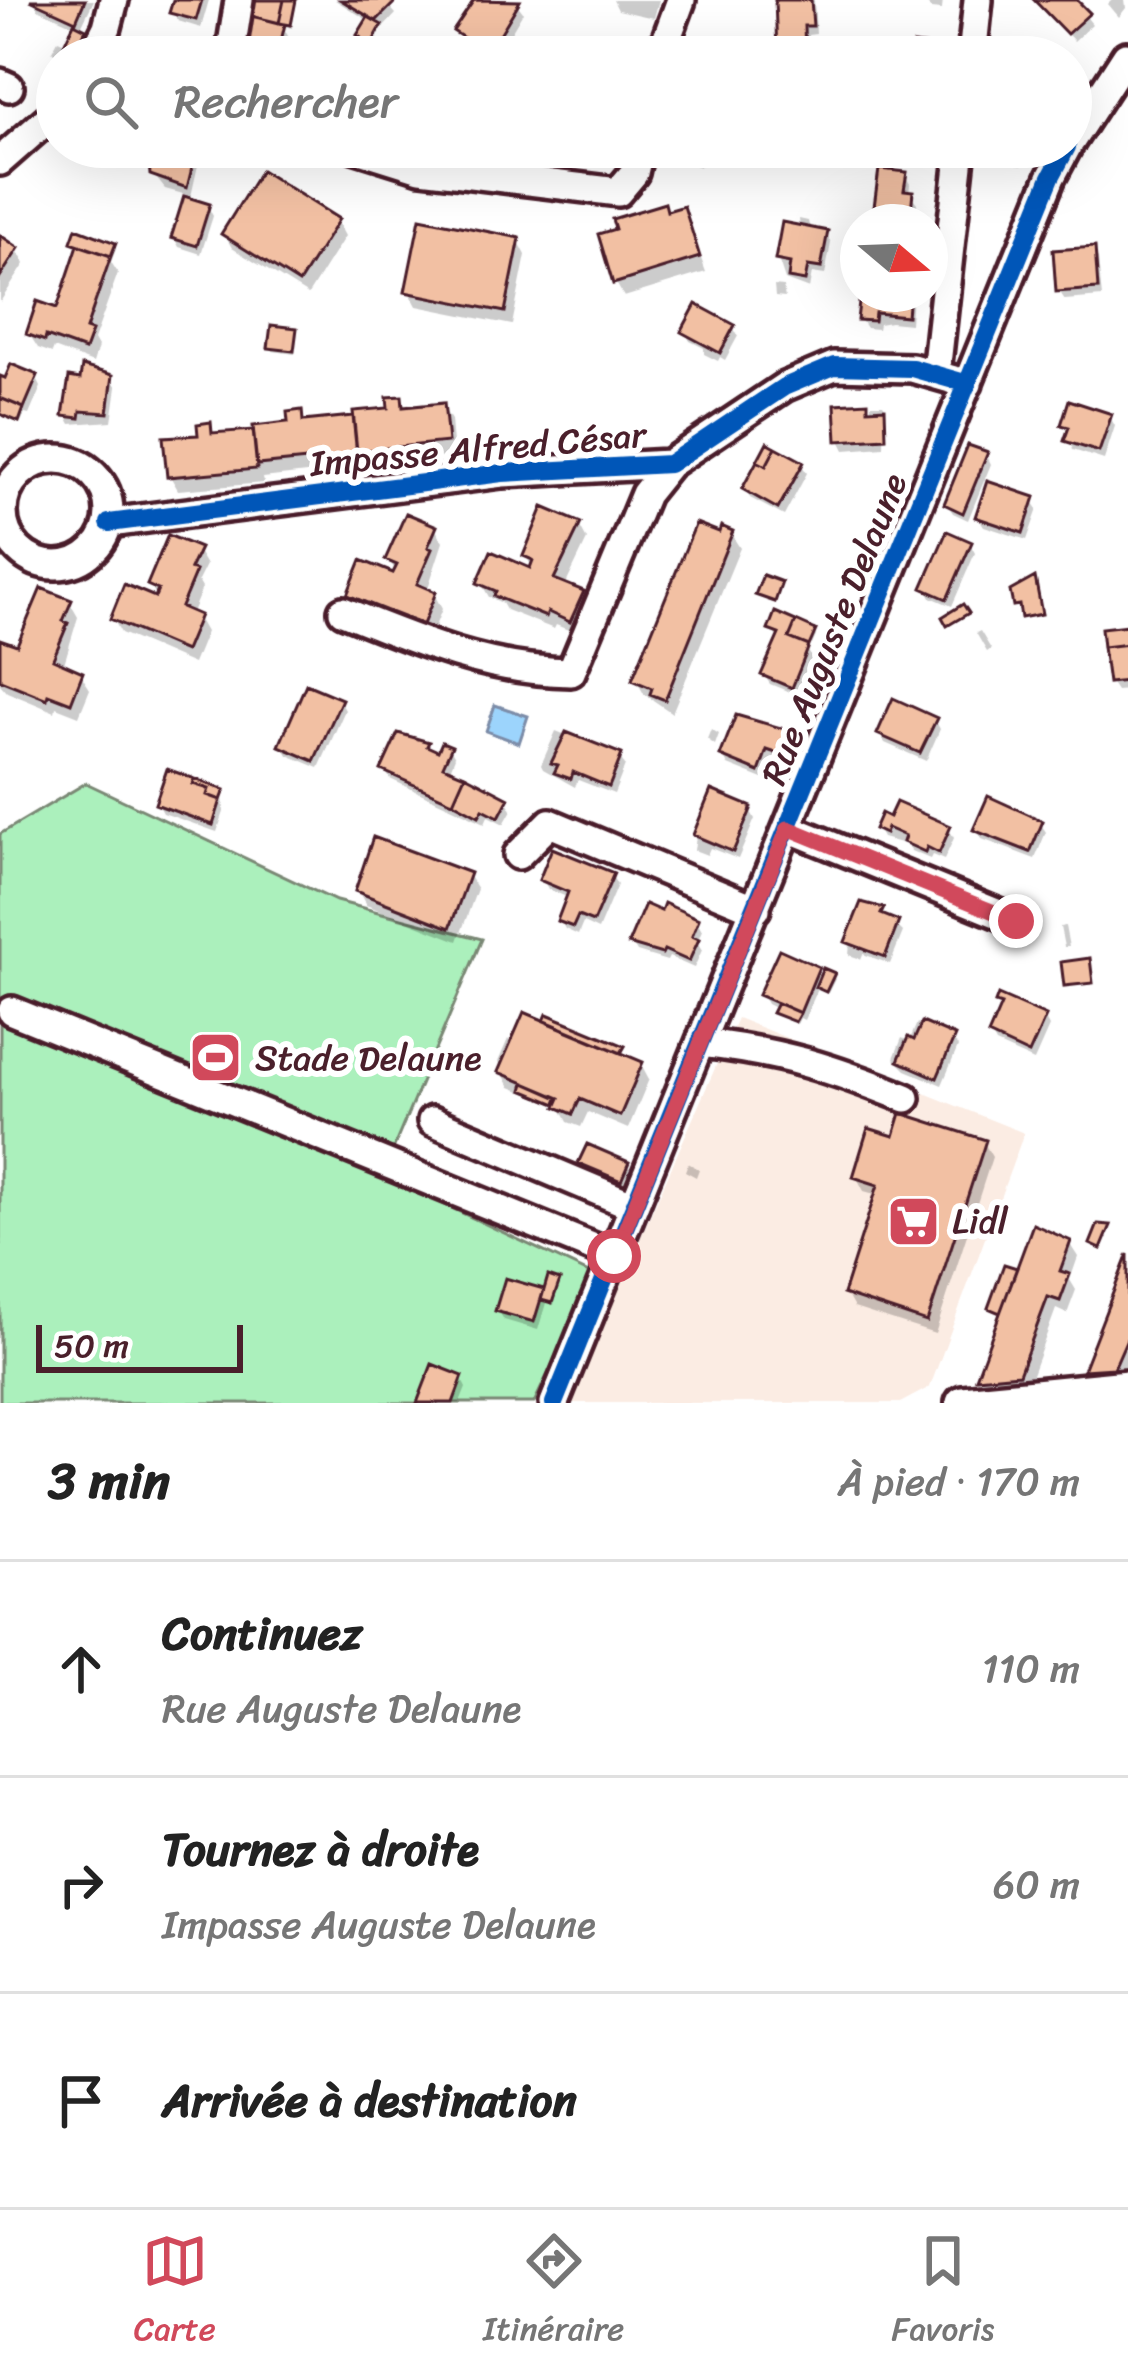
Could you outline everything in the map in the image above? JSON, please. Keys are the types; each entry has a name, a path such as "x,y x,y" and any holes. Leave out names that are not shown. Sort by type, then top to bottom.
{"main road":[{"path":"963,1403 1128,1387"}],"street":[{"path":"102,36 114,0"},
{"path":"233,36 239,0"},
{"path":"668,36 680,0"},
{"path":"974,36 978,0"},
{"name":"Rue Auguste Delaune","path":"1092,111 1127,62"},
{"path":"0,161 36,129"},
{"path":"421,168 618,192 635,168"},
{"path":"936,373 960,168"},
{"name":"Rue Auguste Delaune","path":"554,1403 1056,168"},
{"name":"Impasse Alfred César","path":"109,523 502,473 669,464 784,387 834,366 877,365 936,373 968,384"},
{"path":"343,611 418,642 523,671 571,672 644,494 669,464"},
{"path":"518,855 550,823 756,909"},
{"path":"788,828 1016,921"},
{"path":"12,1011 614,1256"},
{"path":"701,1043 818,1063 906,1098"},
{"path":"432,1121 634,1206"}],"shaded area":[{"path":"737,1018 1024,1133 930,1387 900,1403 572,1403 572,1394"}],"green space":[{"name":"Stade Delaune","path":"86,783 336,901 482,939 382,1175 595,1276 534,1403 0,1403 0,834"}],"water":[{"path":"495,705 528,716 519,743 486,731"}],"building":[{"path":"30,0 85,0 76,21"},
{"path":"173,0 202,0 196,20 169,13"},
{"path":"255,0 284,0 279,23 251,16"},
{"path":"284,0 296,0 291,25 279,23"},
{"path":"341,0 389,0 394,3 376,21"},
{"path":"474,0 520,1 499,36 461,36 453,31"},
{"path":"775,0 811,0 813,26 804,26 804,36 776,36"},
{"path":"1034,0 1077,0 1090,13 1067,34"},
{"path":"251,16 285,24 282,36 246,36"},
{"path":"368,17 382,25 376,36 357,35"},
{"path":"74,23 86,29 82,36 68,36"},
{"path":"149,168 192,168 187,188 150,175"},
{"path":"879,169 907,172 904,190 913,191 912,204 874,204"},
{"path":"261,170 339,219 299,283 221,234"},
{"path":"184,196 210,204 197,246 171,238"},
{"path":"665,203 667,211 684,206 700,257 613,284 598,234 615,229 612,219"},
{"path":"420,218 520,238 505,312 405,292"},
{"path":"782,222 828,231 821,268 808,266 805,281 788,278 790,263 775,260"},
{"path":"76,228 116,243 111,256 71,242"},
{"path":"0,235 19,248 0,277"},
{"path":"78,245 111,256 86,329 92,331 85,350 26,334 37,301 57,308"},
{"path":"1095,247 1098,289 1056,292 1053,250"},
{"path":"696,304 735,325 720,353 681,332"},
{"path":"858,312 907,312 907,316 875,313 874,321 857,320"},
{"path":"271,325 297,328 294,351 268,348"},
{"path":"11,364 38,375 24,408 0,398 0,376 5,378"},
{"path":"82,366 113,375 108,413 81,411 80,418 63,416 69,377 80,379"},
{"path":"402,396 403,407 444,403 448,442 357,451 353,411 388,408 387,397"},
{"path":"0,398 24,408 19,422 0,414"},
{"path":"1069,400 1112,414 1099,452 1064,441 1069,427 1061,425"},
{"path":"868,402 868,409 885,408 886,438 837,441 835,404"},
{"path":"302,410 303,421 353,416 357,455 257,465 253,426 288,422 287,412"},
{"path":"211,422 212,433 253,430 257,469 167,477 163,437 198,435 197,424"},
{"path":"767,442 776,447 766,466 757,461"},
{"path":"968,445 988,452 963,513 944,504"},
{"path":"776,447 804,462 778,509 742,489 757,461 766,466"},
{"path":"987,481 1035,497 1023,533 975,517"},
{"path":"543,507 581,523 554,579 584,591 570,622 494,596 496,591 477,583 491,551 530,568 533,560 523,556"},
{"path":"406,513 437,526 417,584 436,592 422,627 347,595 361,560 393,573 397,565 385,560"},
{"path":"696,523 719,532 721,526 733,531 665,700 632,680"},
{"path":"947,531 972,542 947,599 922,588"},
{"path":"168,535 200,548 181,607 200,615 185,651 110,619 124,584 155,597 158,590 147,585"},
{"path":"763,575 782,582 775,602 755,595"},
{"path":"1035,577 1042,614 1021,618 1010,591"},
{"path":"41,588 72,600 53,659 83,672 71,703 0,680 0,639 17,645"},
{"path":"963,604 969,613 947,626 942,617"},
{"path":"775,612 796,621 789,638 809,646 792,688 761,675 779,634 768,630"},
{"path":"796,621 816,630 809,646 789,638"},
{"path":"1128,625 1128,644 1103,647 1101,628"},
{"path":"1128,644 1128,681 1108,683 1103,647"},
{"path":"306,684 342,699 314,761 279,746"},
{"path":"893,698 937,718 920,753 877,734"},
{"path":"736,715 788,730 779,754 767,750 759,772 720,756"},
{"path":"566,732 622,754 609,787 573,772 571,779 554,773 558,765 551,763"},
{"path":"398,733 429,742 427,746 438,751 442,742 452,746 443,766 465,775 453,802 381,770"},
{"path":"167,769 195,779 193,784 221,800 213,825 155,804"},
{"path":"465,775 509,798 499,817 483,809 479,816 453,802"},
{"path":"195,779 225,790 221,800 193,784"},
{"path":"711,790 752,807 733,852 693,835"},
{"path":"988,796 1043,821 1030,852 973,830"},
{"path":"896,802 951,826 939,853 903,842 905,836 887,828 885,834 874,829 881,813 889,817"},
{"path":"373,837 470,873 450,928 355,891"},
{"path":"552,848 614,873 593,922 578,916 573,927 557,921 568,892 539,880"},
{"path":"861,902 884,908 881,914 899,921 885,957 845,942"},
{"path":"664,903 699,919 692,936 699,939 689,961 664,950 662,954 628,944 645,904 661,911"},
{"path":"779,949 819,967 800,1013 758,995"},
{"path":"1090,958 1093,983 1064,986 1061,962"},
{"path":"823,968 835,973 826,992 815,987"},
{"path":"998,995 1046,1016 1029,1054 988,1035 1001,1005 995,1003"},
{"path":"777,1003 800,1013 795,1022 772,1013"},
{"path":"524,1012 643,1062 620,1116 580,1099 573,1114 556,1107 560,1098 498,1072"},
{"path":"547,1014 625,1046 621,1053 544,1021"},
{"path":"922,1022 955,1036 937,1078 898,1061 908,1037 914,1040"},
{"path":"524,1083 558,1098 556,1104 522,1090"},
{"name":"Lidl","path":"901,1113 986,1140 927,1322 843,1294 878,1185 853,1177 868,1128 894,1136"},
{"path":"587,1144 629,1162 621,1181 578,1163"},
{"path":"1033,1224 1071,1241 1060,1271 1070,1274 1060,1301 1048,1297 1019,1374 976,1378"},
{"path":"1098,1224 1111,1225 1101,1249 1090,1244"},
{"path":"1128,1254 1128,1336 1114,1368 1083,1370"},
{"path":"1004,1264 1017,1268 1000,1313 988,1308"},
{"path":"548,1276 560,1280 552,1303 541,1300"},
{"path":"505,1278 544,1289 534,1322 495,1311"},
{"path":"432,1364 463,1376 453,1403 417,1403"}],"cycle path":[{"path":"554,1403 1056,168"},
{"path":"109,523 502,473 669,464 784,387 834,366 912,368 968,384"}],"place":[{"name":"Stade Delaune","path":"216,1058"},
{"name":"Lidl","path":"913,1221"}],"route":[{"path":"614,1256 788,828 1016,921"}]}
